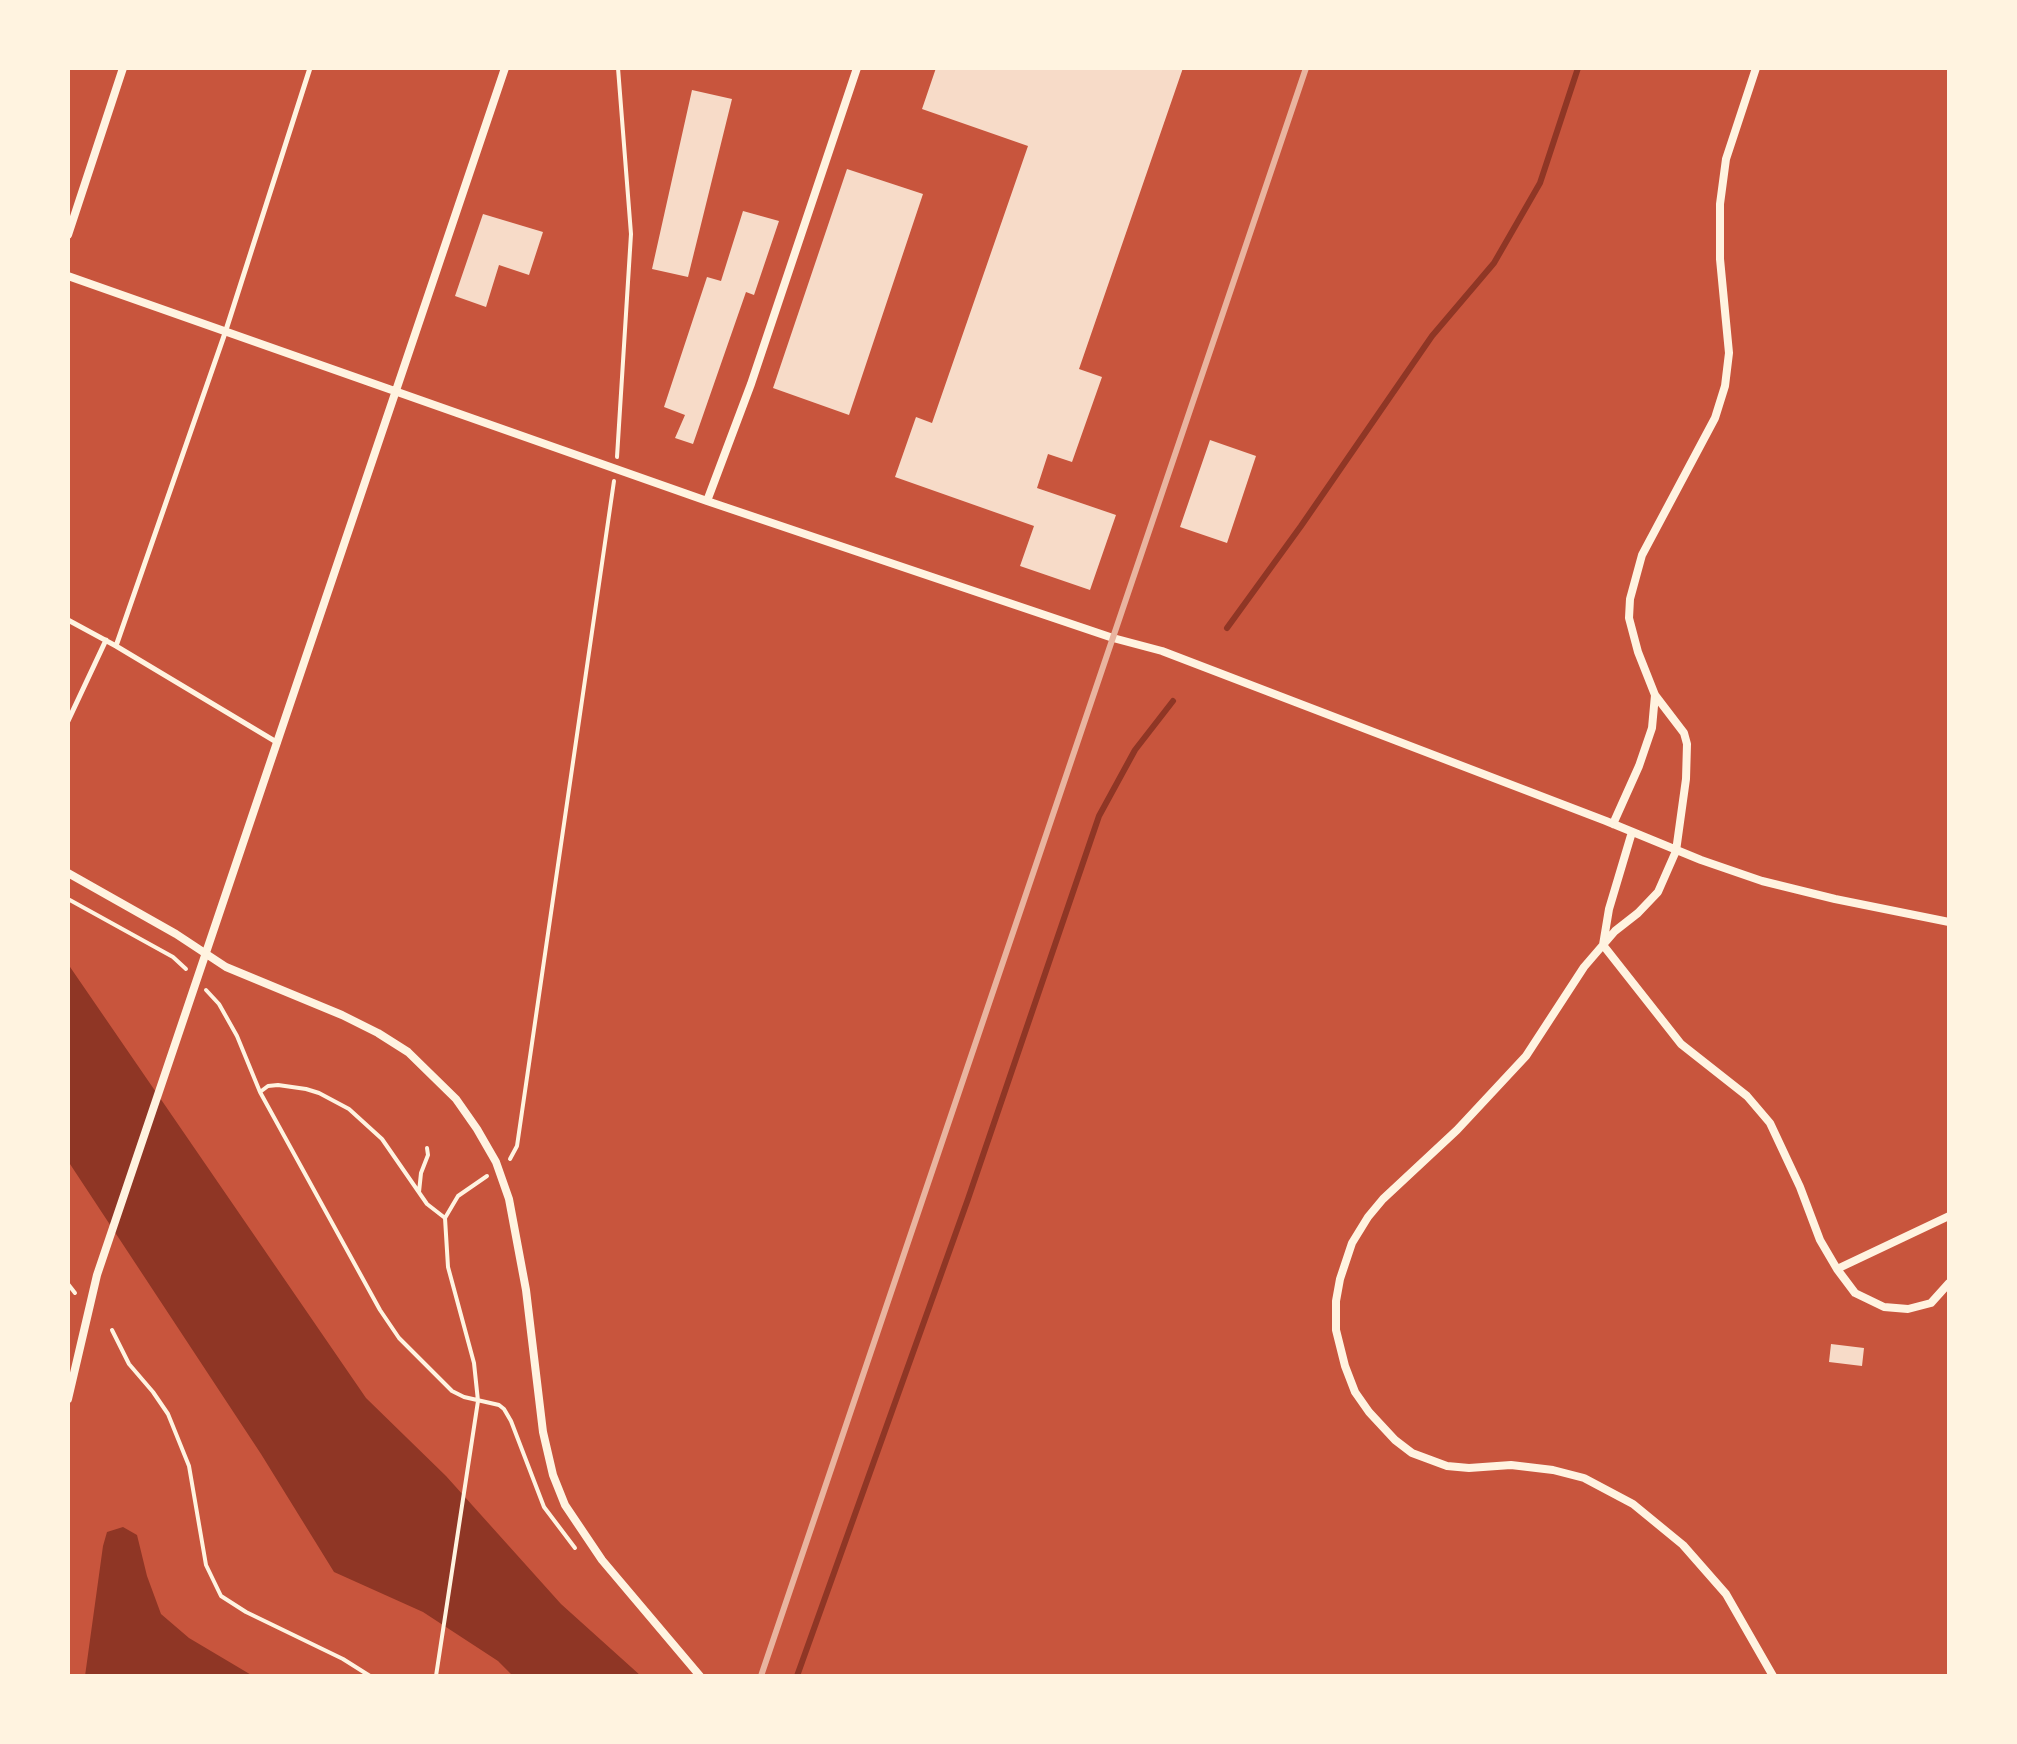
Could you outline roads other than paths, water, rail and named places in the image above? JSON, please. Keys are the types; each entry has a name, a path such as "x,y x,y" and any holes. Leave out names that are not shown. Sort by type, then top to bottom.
{"street":[{"path":"68,235 123,68"},
{"path":"68,1399 97,1275 505,68"},
{"path":"707,501 751,384 857,68"},
{"path":"1756,68 1726,159 1720,204 1720,259 1729,353 1725,386 1715,418 1642,555 1630,599 1629,618 1638,652 1655,695 1684,733 1687,744 1676,851 1658,892 1584,967 1518,1065 1368,1217 1352,1243 1336,1301 1338,1344 1355,1392 1386,1432 1412,1453 1447,1466 1511,1465 1553,1470 1584,1478 1633,1504 1683,1545 1726,1594 1773,1676"},
{"path":"68,276 707,501 1113,638 1162,651 1676,851 1791,888 1949,922"},
{"path":"1613,824 1652,728 1655,695"},
{"path":"1632,832 1609,909 1603,945 1681,1044 1747,1096 1770,1123 1800,1187 1820,1240 1837,1269 1864,1299 1897,1309 1920,1307 1931,1303 1949,1283"},
{"path":"68,873 247,977 342,1015 378,1033 408,1052 456,1099 498,1168 509,1199 518,1238 543,1432 565,1505 580,1530 700,1676"},
{"path":"1837,1269 1949,1216"}],"lane":[{"path":"116,646 225,333 310,68"},
{"path":"68,620 278,743"},
{"path":"68,721 106,640"}],"waterway":[{"path":"1227,628 1432,336 1494,263 1540,183 1578,68"},
{"path":"797,1676 968,1199 1099,816 1135,750 1173,701"}],"railway":[{"path":"761,1676 1306,68"}]}
